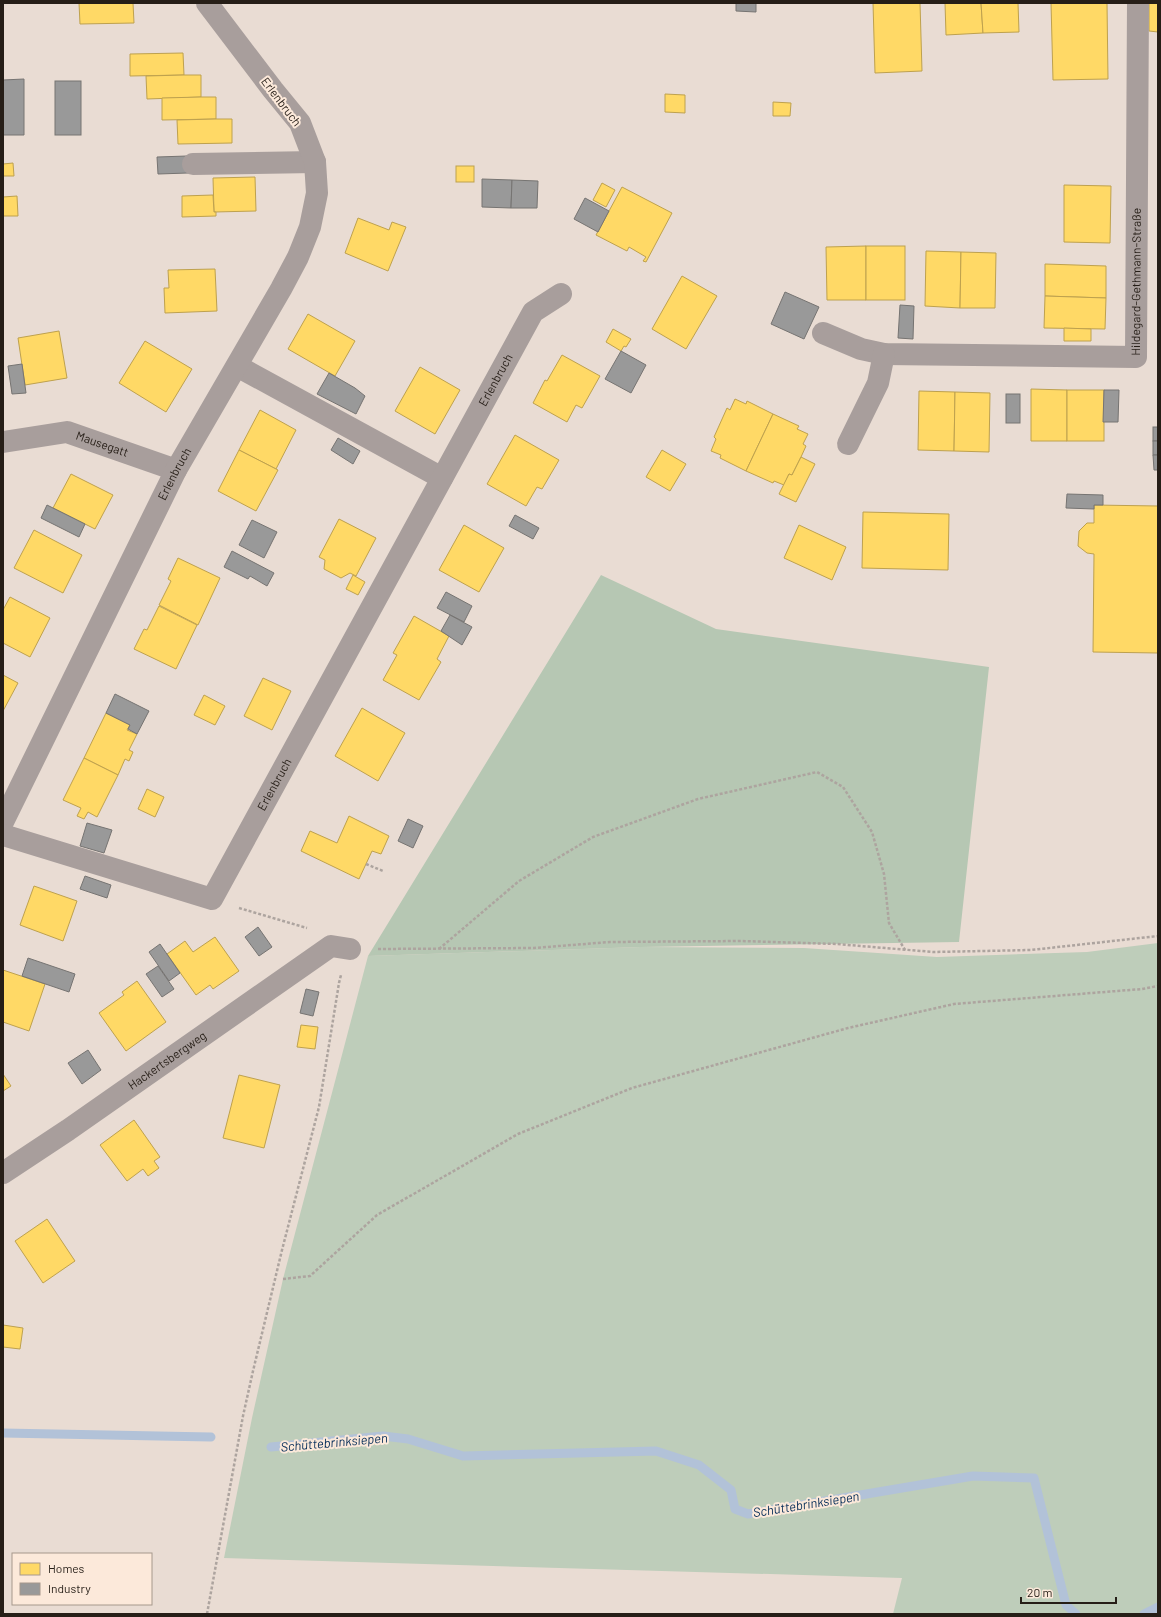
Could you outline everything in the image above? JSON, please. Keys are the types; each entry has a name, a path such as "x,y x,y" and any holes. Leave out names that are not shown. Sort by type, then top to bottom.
{"street":[{"name":"Erlenbruch","path":"3,822 176,470 237,366 298,257 310,227 317,193 315,162 300,123 207,3"},
{"name":"Hildegard-Gethmann-Straße","path":"823,333 861,349 884,354 1136,357 1138,3"},
{"path":"193,164 315,162"},
{"name":"Erlenbruch","path":"212,899 533,312 561,294"},
{"path":"848,444 878,383 884,354"},
{"path":"237,366 442,478"},
{"name":"Mausegatt","path":"3,442 67,432 176,470"},
{"path":"3,835 212,899"},
{"name":"Hackertsbergweg","path":"3,1173 340,947"}],"path":[{"path":"438,949 519,881 594,837 698,799 817,772 843,787 872,832 884,874 888,923 905,950"},
{"path":"366,864 382,871"},
{"path":"212,899 227,905 314,930 340,947 438,949 534,948 610,942 741,941 837,944 933,952 1031,950 1158,936"},
{"path":"207,1614 245,1409 282,1250 319,1107 339,983 340,947"},
{"path":"283,1279 310,1276 377,1215 518,1134 632,1088 848,1028 954,1004 1142,989 1158,986"}],"green space":[{"path":"601,575 716,629 989,667 959,942 641,947 368,956"},
{"path":"1158,943 1158,1614 893,1614 902,1578 224,1558 252,1418 283,1279 368,956 641,947 804,948 937,957 1087,952"}],"building: Homes":[{"path":"79,3 133,3 134,23 80,24"},
{"path":"873,3 920,3 922,71 875,73"},
{"path":"945,3 981,3 983,33 946,35"},
{"path":"981,3 1018,3 1019,32 983,33"},
{"path":"1051,3 1107,3 1108,79 1053,80"},
{"path":"1149,3 1158,3 1158,32 1149,31"},
{"path":"183,53 184,75 130,76 130,54"},
{"path":"201,75 201,97 147,99 146,76"},
{"path":"665,94 685,95 685,113 665,112"},
{"path":"216,97 216,119 162,120 162,98"},
{"path":"773,102 791,103 790,116 773,116"},
{"path":"232,119 232,143 178,144 177,120"},
{"path":"13,163 14,176 3,176 3,164"},
{"path":"456,166 474,166 474,182 456,182"},
{"path":"255,177 256,211 214,212 213,178"},
{"path":"602,183 615,190 606,207 593,200"},
{"path":"1064,185 1111,186 1110,243 1064,242"},
{"path":"622,187 672,213 646,262 643,261 646,257 629,247 627,251 596,235"},
{"path":"213,195 214,212 216,212 216,216 182,217 182,196"},
{"path":"17,196 18,216 3,216 3,197"},
{"path":"358,218 389,230 392,222 406,227 388,271 345,253"},
{"path":"866,246 866,300 827,300 826,247"},
{"path":"866,246 905,246 905,300 866,300"},
{"path":"926,251 961,252 960,308 925,306"},
{"path":"961,252 996,253 995,308 960,308"},
{"path":"1045,264 1106,266 1106,298 1045,296"},
{"path":"215,269 217,311 165,313 164,288 169,288 168,270"},
{"path":"682,276 717,296 686,349 652,329"},
{"path":"1045,296 1106,298 1105,329 1044,328"},
{"path":"308,314 355,341 335,376 288,349"},
{"path":"1064,328 1091,329 1091,341 1064,341"},
{"path":"613,329 631,339 626,347 624,346 621,351 606,342"},
{"path":"59,331 67,378 25,385 18,338"},
{"path":"145,341 192,369 166,412 119,383"},
{"path":"562,355 600,376 582,408 576,405 567,422 533,403 545,380 547,381"},
{"path":"420,367 460,390 435,434 395,411"},
{"path":"1031,389 1067,390 1067,441 1031,441"},
{"path":"1067,390 1104,390 1104,441 1067,441"},
{"path":"919,391 955,392 954,451 918,450"},
{"path":"955,392 990,393 989,452 954,451"},
{"path":"735,399 746,404 747,401 773,414 746,471 720,458 721,455 711,451 716,439 714,437 727,408 730,410"},
{"path":"260,410 296,430 276,469 239,450"},
{"path":"773,414 799,426 797,429 808,434 803,444 806,446 801,457 792,475 789,474 784,485 774,481 773,483 746,471"},
{"path":"515,435 559,460 542,489 537,487 526,506 487,484"},
{"path":"239,450 278,470 256,511 218,491"},
{"path":"662,450 686,464 670,491 646,477"},
{"path":"801,457 815,464 796,502 779,494 789,474 792,475"},
{"path":"71,474 113,495 95,529 53,508"},
{"path":"1094,505 1158,506 1158,653 1093,652 1094,554 1087,553 1078,546 1079,531 1087,523 1094,523"},
{"path":"863,512 949,514 948,570 862,568"},
{"path":"339,519 376,538 356,576 350,573 341,578 324,569 325,560 319,557"},
{"path":"464,525 504,548 479,592 439,570"},
{"path":"799,525 846,547 832,580 784,558"},
{"path":"34,530 82,555 63,593 14,568"},
{"path":"178,558 220,578 198,625 159,605 171,581 168,579"},
{"path":"353,575 365,582 358,595 346,589"},
{"path":"10,597 50,618 30,657 3,643 3,610"},
{"path":"159,606 197,625 176,669 134,649 144,629 147,630"},
{"path":"414,616 449,636 437,659 441,662 419,700 383,680 397,655 393,653"},
{"path":"3,675 18,683 3,711"},
{"path":"263,678 291,691 272,730 244,716"},
{"path":"204,695 225,706 215,725 194,715"},
{"path":"362,708 405,733 378,781 335,756"},
{"path":"106,713 130,725 127,730 137,734 129,750 133,752 129,761 125,759 118,775 84,758"},
{"path":"84,758 118,775 97,817 88,812 84,819 77,816 81,808 63,800"},
{"path":"147,789 164,797 155,817 138,809"},
{"path":"349,816 389,836 381,854 372,851 359,879 301,851 310,831 337,843"},
{"path":"34,886 77,901 63,941 20,925"},
{"path":"215,937 239,971 213,989 210,985 196,995 167,954 185,941 193,952"},
{"path":"3,970 45,984 29,1031 3,1022"},
{"path":"137,981 166,1022 126,1051 99,1013 124,995 122,992"},
{"path":"301,1025 318,1027 315,1049 297,1047"},
{"path":"3,1074 11,1086 3,1091"},
{"path":"239,1075 280,1085 264,1148 223,1138"},
{"path":"134,1120 160,1157 154,1161 159,1168 148,1176 143,1169 127,1181 100,1145"},
{"path":"47,1219 75,1261 43,1283 15,1241"},
{"path":"3,1325 23,1328 20,1349 3,1347"}],"building: Industry":[{"path":"736,3 756,3 756,12 736,11"},
{"path":"24,79 24,135 3,135 3,80"},
{"path":"55,81 81,81 81,135 55,135"},
{"path":"187,156 188,173 158,174 157,157"},
{"path":"482,179 512,180 511,208 482,207"},
{"path":"512,180 538,181 537,208 511,208"},
{"path":"585,198 609,211 598,232 574,219"},
{"path":"785,292 819,307 804,339 771,324"},
{"path":"900,305 914,306 913,339 898,338"},
{"path":"621,351 646,365 631,393 605,379"},
{"path":"22,364 26,393 12,394 8,366"},
{"path":"329,373 355,388 365,396 356,414 317,394"},
{"path":"1104,390 1119,390 1118,422 1103,422"},
{"path":"1006,394 1020,394 1020,423 1006,423"},
{"path":"1153,427 1158,427 1158,441 1153,441"},
{"path":"338,438 360,451 353,464 331,450"},
{"path":"1153,441 1158,441 1158,455 1153,455"},
{"path":"1153,455 1158,455 1158,470 1154,470"},
{"path":"1067,494 1103,495 1103,505 1094,505 1094,509 1066,508"},
{"path":"47,505 85,524 79,537 41,518"},
{"path":"515,515 539,528 533,539 509,526"},
{"path":"252,520 277,532 264,558 239,545"},
{"path":"232,551 274,573 267,586 250,576 248,579 224,567"},
{"path":"446,592 472,606 464,622 437,608"},
{"path":"450,615 472,627 462,645 441,631"},
{"path":"115,694 149,711 137,734 128,729 130,725 106,713"},
{"path":"408,819 423,826 413,848 398,841"},
{"path":"87,823 112,830 104,853 80,846"},
{"path":"85,876 111,885 107,898 80,889"},
{"path":"258,927 272,947 259,956 245,937"},
{"path":"160,944 180,973 169,981 149,952"},
{"path":"28,958 75,974 69,992 22,976"},
{"path":"158,966 174,989 162,997 146,974"},
{"path":"306,989 319,992 313,1016 300,1013"},
{"path":"88,1050 101,1070 82,1084 68,1063"}],"waterway":[{"path":"3,1433 211,1437"},
{"name":"Schüttebrinksiepen","path":"271,1447 383,1436 408,1439 463,1456 656,1451 699,1465 731,1490 735,1509 748,1514 973,1476 1034,1478 1066,1605 1076,1614"},
{"name":"Schüttebrinksiepen","path":"1144,1614 1158,1607"}]}
